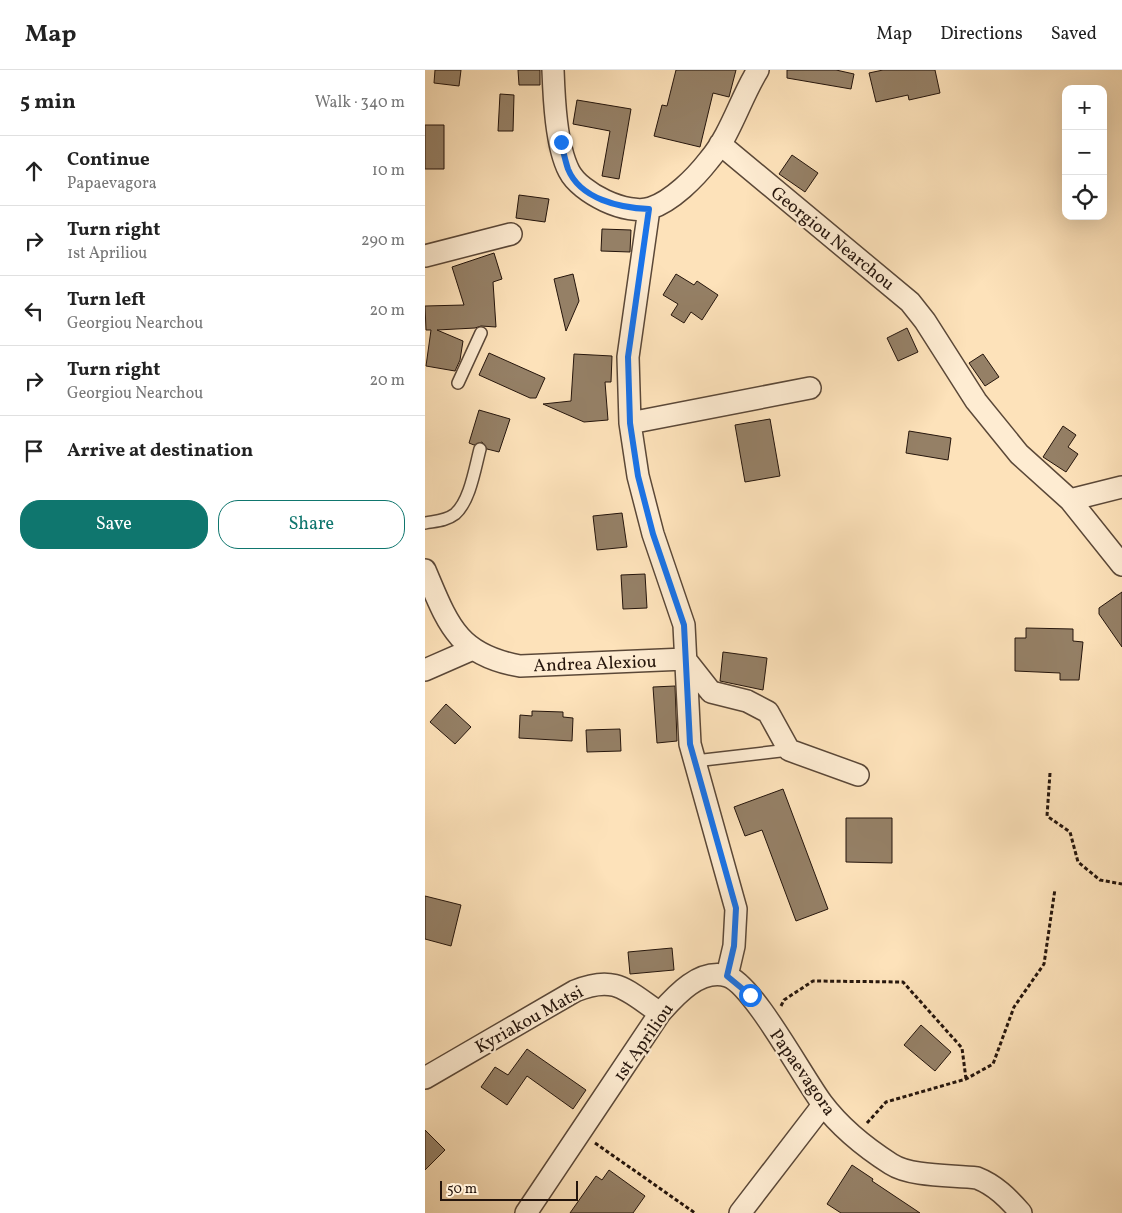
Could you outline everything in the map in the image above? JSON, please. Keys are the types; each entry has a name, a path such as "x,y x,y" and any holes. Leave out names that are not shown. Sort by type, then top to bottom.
{"street":[{"path":"553,70 561,142 568,170 585,190 599,199 635,208 649,209 666,200 710,160 758,70"},
{"name":"Georgiou Nearchou","path":"720,144 910,302 925,321 976,401 1019,454 1070,500 1122,565"},
{"path":"649,209 628,357 630,423 638,476 653,534 684,625 687,719 695,761 736,908 734,946 727,976"},
{"path":"425,256 511,234"},
{"path":"630,423 810,388"},
{"path":"1070,500 1122,487"},
{"name":"Andrea Alexiou","path":"425,570 454,631 473,649 498,662 520,666 685,659"},
{"path":"425,670 473,649"},
{"path":"685,659 711,692 747,701 768,712 789,750 858,775"},
{"name":"1st Apriliou","path":"526,1213 661,1013 690,984 703,978 727,976"},
{"name":"Papaevagora","path":"727,976 750,995 823,1105 873,1152 902,1170 977,1178 987,1182 1001,1191 1021,1213"},
{"name":"Kyriakou Matsi","path":"425,1078 575,991 590,985 605,982 620,987 661,1013"},
{"path":"740,1213 823,1105"}],"lane":[{"path":"458,383 481,333"},
{"path":"425,523 444,520 456,513 470,488 480,449"},
{"path":"695,761 789,750"}],"path":[{"path":"1050,773 1047,816 1070,832 1079,862 1101,880 1122,884"},
{"path":"855,1136 885,1102 966,1079 993,1064 1015,1007 1043,964 1055,889"},
{"path":"770,1025 784,1000 813,981 903,982 962,1048 966,1079"},
{"path":"580,1132 695,1213"}],"building":[{"path":"435,70 461,70 459,86 434,83"},
{"path":"518,70 540,70 540,85 519,85"},
{"path":"676,70 736,70 729,97 713,93 700,147 654,136 662,105 667,106"},
{"path":"787,70 836,70 854,74 851,89 787,78"},
{"path":"883,70 935,70 940,93 909,100 908,95 876,102 869,73"},
{"path":"500,94 514,95 513,131 498,131"},
{"path":"577,100 631,109 619,179 602,176 610,131 573,124"},
{"path":"425,125 444,125 444,169 425,169"},
{"path":"792,155 818,173 805,192 779,174"},
{"path":"519,195 549,199 545,222 516,218"},
{"path":"602,229 631,230 630,252 601,251"},
{"path":"494,253 502,279 493,282 496,327 481,326 437,330 463,341 460,360 455,371 426,366 431,330 426,330 425,306 464,305 452,267"},
{"path":"573,274 579,301 566,331 554,279"},
{"path":"676,274 694,285 697,281 718,295 702,320 691,312 684,323 671,315 678,304 663,295"},
{"path":"907,328 918,352 898,361 887,338"},
{"path":"489,353 545,378 536,398 530,398 479,375"},
{"path":"574,354 612,356 611,382 605,382 608,420 584,422 543,404 571,401"},
{"path":"983,354 999,377 985,386 969,363"},
{"path":"479,410 510,419 499,452 487,449 482,442 474,445 469,443"},
{"path":"770,419 780,476 745,482 735,425"},
{"path":"1063,426 1076,435 1068,447 1078,454 1066,472 1043,457"},
{"path":"909,431 951,438 948,460 906,453"},
{"path":"622,513 627,547 597,550 593,516"},
{"path":"645,574 647,608 623,609 621,575"},
{"path":"1122,592 1122,647 1099,614 1099,608"},
{"path":"1026,628 1073,629 1073,641 1083,642 1079,680 1060,680 1060,673 1015,671 1015,638 1026,638"},
{"path":"723,652 767,658 763,690 720,681"},
{"path":"675,686 677,741 657,743 653,687"},
{"path":"446,704 471,727 455,744 430,722"},
{"path":"532,711 563,712 563,717 573,718 572,741 519,738 520,715 532,716"},
{"path":"620,729 621,751 587,752 586,730"},
{"path":"783,789 828,909 796,921 762,830 745,836 734,807"},
{"path":"846,818 892,818 892,863 846,862"},
{"path":"425,896 461,905 451,946 425,939"},
{"path":"672,948 674,970 630,974 628,952"},
{"path":"921,1025 951,1052 935,1071 904,1045"},
{"path":"527,1049 586,1090 573,1109 527,1076 507,1105 481,1087 495,1067 508,1075"},
{"path":"425,1130 445,1150 425,1170"},
{"path":"852,1165 873,1179 872,1181 920,1213 841,1213 827,1204"},
{"path":"609,1170 645,1196 633,1213 570,1213 596,1176 602,1180"}],"route":[{"path":"561,142 568,170 585,190 599,199 616,205 649,209 628,357 627,384 630,423 638,476 653,534 684,625 687,719 690,744 736,908 734,946 727,976 750,995"}]}
